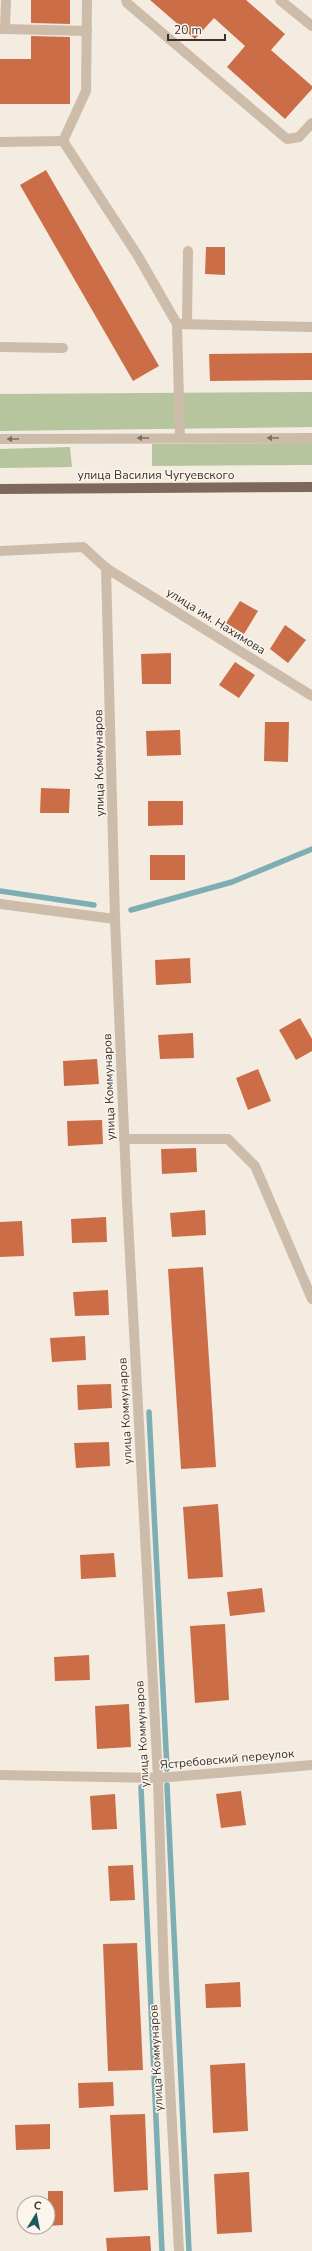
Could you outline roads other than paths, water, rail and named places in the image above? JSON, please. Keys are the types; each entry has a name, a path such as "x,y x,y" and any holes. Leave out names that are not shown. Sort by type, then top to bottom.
{"main road":[{"name":"улица Василия Чугуевского","path":"0,489 312,487"}],"street":[{"path":"6,0 3,29 87,31"},
{"path":"63,141 86,91 87,0"},
{"path":"126,0 127,3 287,138 299,137 312,122"},
{"path":"280,0 312,26"},
{"path":"0,142 63,141"},
{"path":"63,141 138,256 177,324 180,438"},
{"path":"187,324 188,251"},
{"path":"177,324 312,327"},
{"path":"0,347 63,348"},
{"path":"0,439 312,438"},
{"name":"улица им. Нахимова","path":"0,551 83,547 106,568 312,696"},
{"name":"улица Коммунаров","path":"106,568 115,919 124,1139 158,1778 164,1979 179,2251"},
{"path":"0,904 115,919"},
{"path":"124,1139 228,1139 255,1166 312,1299"},
{"name":"Ястребовский переулок","path":"0,1775 158,1778 312,1765"}],"waterway":[{"path":"131,910 232,882 312,849"},
{"path":"0,891 94,905"},
{"path":"149,1412 167,1769"},
{"path":"167,1785 189,2251"},
{"path":"141,1787 162,2251"}]}
